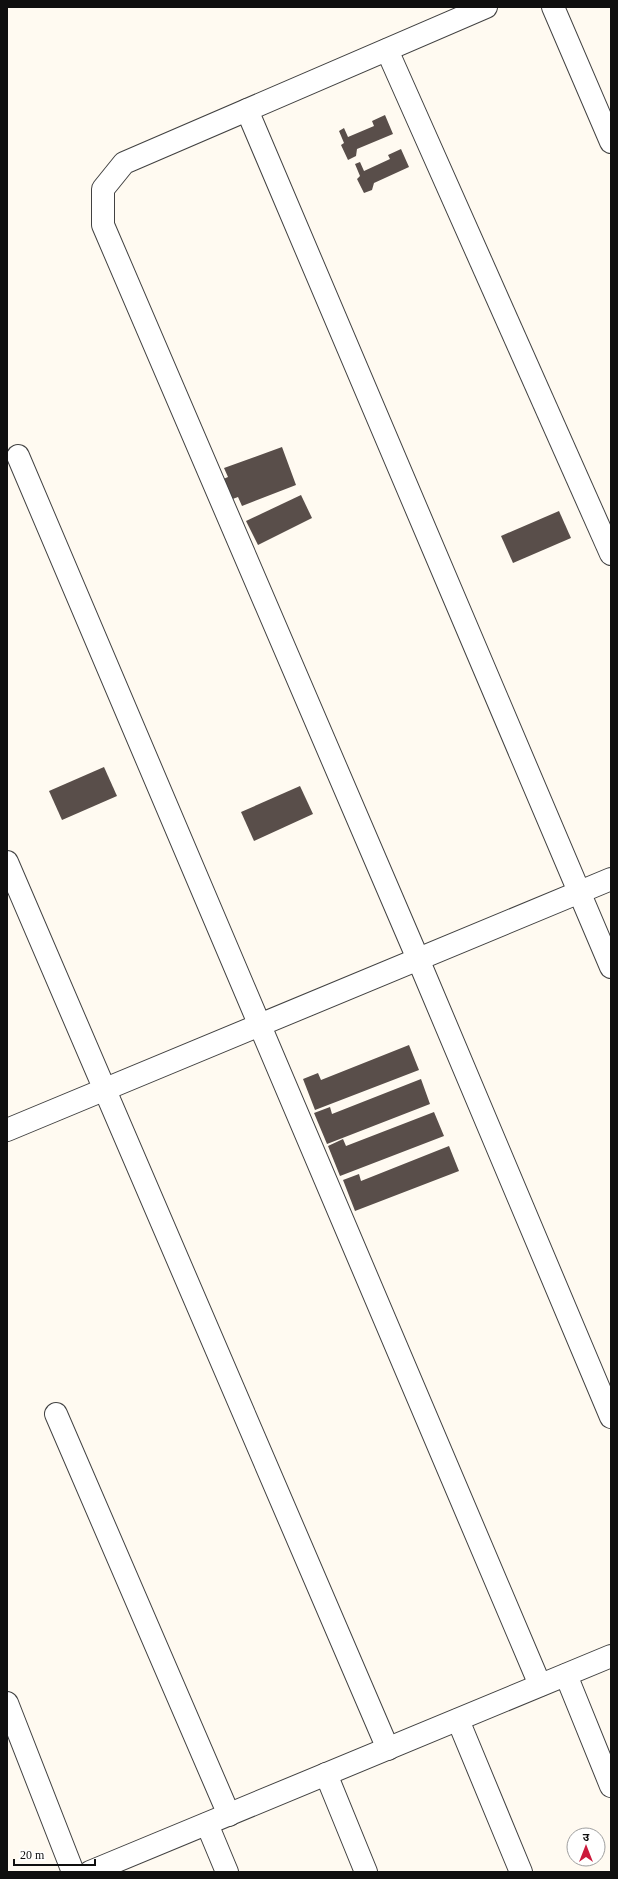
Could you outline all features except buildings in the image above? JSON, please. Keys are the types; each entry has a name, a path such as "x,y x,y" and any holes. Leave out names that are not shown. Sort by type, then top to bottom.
{"street":[{"path":"486,7 124,164 103,189 103,225 418,959 611,1417"},
{"path":"553,7 611,142"},
{"path":"387,50 611,554"},
{"path":"247,110 611,967"},
{"path":"18,456 261,1024 540,1685"},
{"path":"7,862 388,1749"},
{"path":"7,1130 611,879"},
{"path":"56,1414 229,1815"},
{"path":"90,1872 611,1656"},
{"path":"566,1675 611,1786"},
{"path":"7,1703 73,1872"},
{"path":"458,1720 521,1872"},
{"path":"326,1774 366,1872"},
{"path":"207,1824 227,1872"}]}
